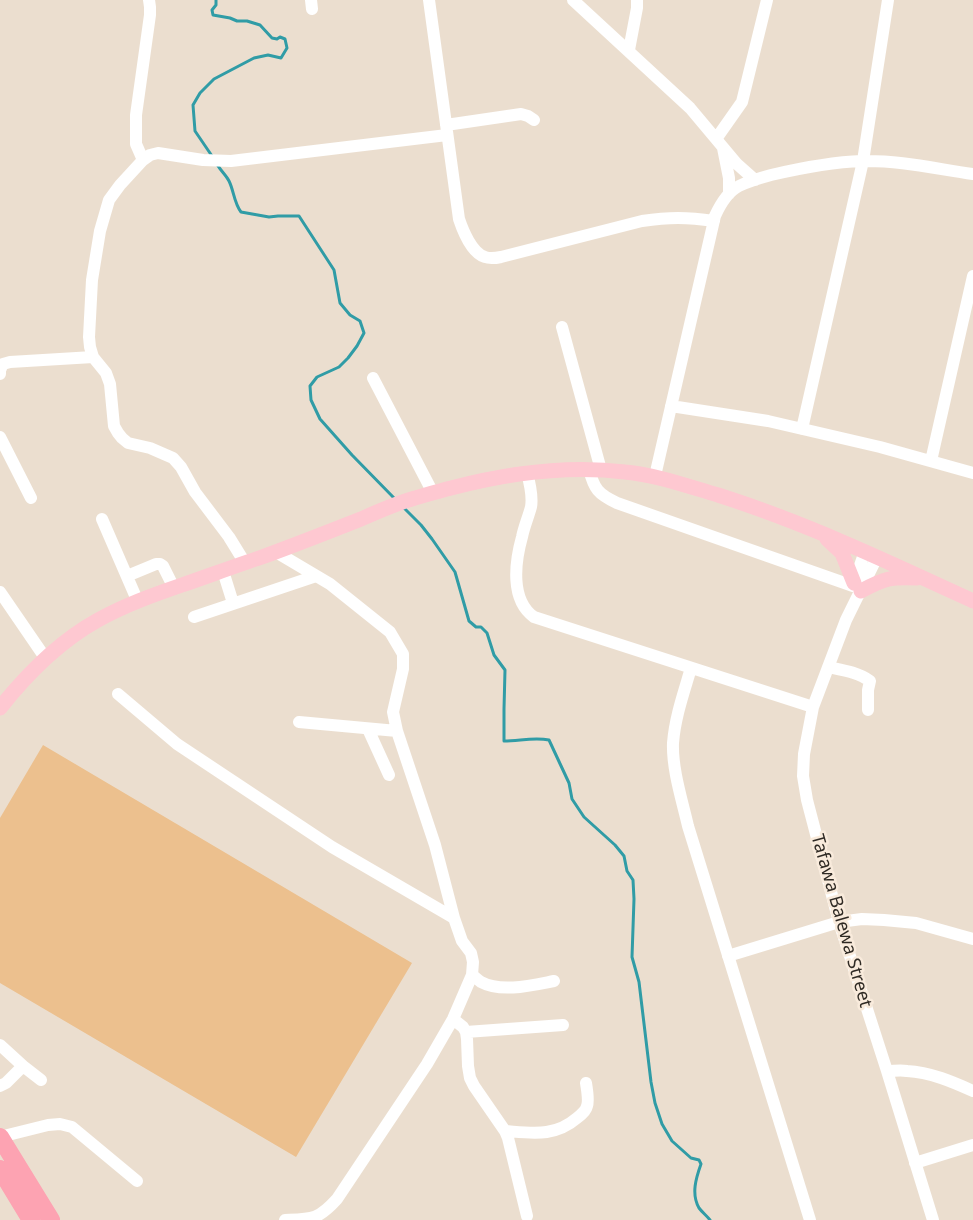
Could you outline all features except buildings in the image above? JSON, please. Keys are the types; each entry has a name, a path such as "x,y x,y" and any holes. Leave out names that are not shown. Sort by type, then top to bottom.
{"highway":[{"path":"0,1137 51,1220"},
{"path":"0,1170 31,1220"}],"main road":[{"path":"0,708 46,659 73,636 97,621 138,602 276,552 416,497 514,474 595,469 655,476 747,505 816,530 973,601"},
{"path":"816,530 842,552 856,586 885,579 925,579"}],"street":[{"path":"143,160 136,144 136,115 150,15 149,0"},
{"path":"429,0 458,219 463,231 479,254 492,258 501,257 642,221 676,217 714,221"},
{"path":"573,0 690,108 737,164 755,180"},
{"path":"629,50 637,0"},
{"path":"729,194 729,178 720,142 742,102 767,0"},
{"path":"802,429 863,161 888,0"},
{"path":"245,563 229,537 195,492 181,467 172,458 150,448 128,443 114,426 110,384 106,373 94,357 90,348 89,337 92,280 100,231 109,200 120,185 150,155 158,154 203,160 231,161 446,130 521,114 534,120"},
{"path":"655,476 714,221 720,206 729,194 737,187 755,180 788,171 826,164 863,161 904,164 973,174"},
{"path":"931,461 973,276"},
{"path":"562,327 595,469 593,484 598,492 617,503 856,586"},
{"path":"0,374 3,364 10,362 94,357"},
{"path":"373,378 433,493"},
{"path":"671,406 768,421 880,447 973,473"},
{"path":"0,437 31,498"},
{"path":"526,473 530,487 531,506 519,550 517,583 521,601 528,613 534,617 813,707"},
{"path":"102,519 138,602"},
{"path":"276,552 330,584 390,632 403,654 403,669 393,712 397,731 435,845 454,918 462,941 471,953 473,962 472,975 454,1019 427,1064 337,1199 327,1211 318,1216 306,1219 285,1220"},
{"name":"Tafawa Balewa Street","path":"871,554 856,586 846,620 813,707 804,754 803,776 807,800 839,922 933,1220"},
{"path":"127,576 160,564 163,566 174,588"},
{"path":"223,571 233,603"},
{"path":"194,616 316,576"},
{"path":"0,592 46,659"},
{"path":"828,667 846,671 870,681 868,710"},
{"path":"691,668 676,724 673,744 679,786 688,826 810,1220"},
{"path":"118,694 177,744 193,755 332,847 454,918"},
{"path":"299,722 397,731"},
{"path":"368,729 388,775"},
{"path":"728,956 839,922 862,919 916,924 973,939"},
{"path":"472,975 482,983 499,988 522,987 554,981"},
{"path":"454,1019 463,1026 466,1032 468,1066 474,1086 508,1138 527,1216"},
{"path":"466,1032 563,1025"},
{"path":"0,1045 41,1080"},
{"path":"0,1086 23,1066"},
{"path":"887,1071 909,1071 931,1075 973,1091"},
{"path":"505,1131 540,1134 559,1130 573,1122 588,1106 586,1082"},
{"path":"0,1137 48,1124 72,1127 136,1181"},
{"path":"915,1163 973,1145"}],"shaded area":[{"path":"43,745 412,963 296,1157 0,983 0,818"}],"waterway":[{"path":"212,156 195,131 193,105 200,93 214,79 254,58 268,55 281,58 287,48 285,39 280,37 277,39 272,38 260,25 213,15 212,10 216,5 216,0"},
{"path":"217,164 229,181 241,212 269,217 299,216 334,270 340,303 350,315 360,321 364,333 357,346 339,367 317,377 310,386 311,400 320,419 395,499"},
{"path":"403,507 421,525 455,572 469,621 476,627 481,627 487,633 494,655 505,670 504,741 549,740 569,783 572,799 584,817 615,845 624,856 627,871 633,880 632,957 639,982 655,1103 662,1124 672,1141 691,1158 699,1160 701,1164 696,1180 695,1197 699,1208 710,1220"}]}
